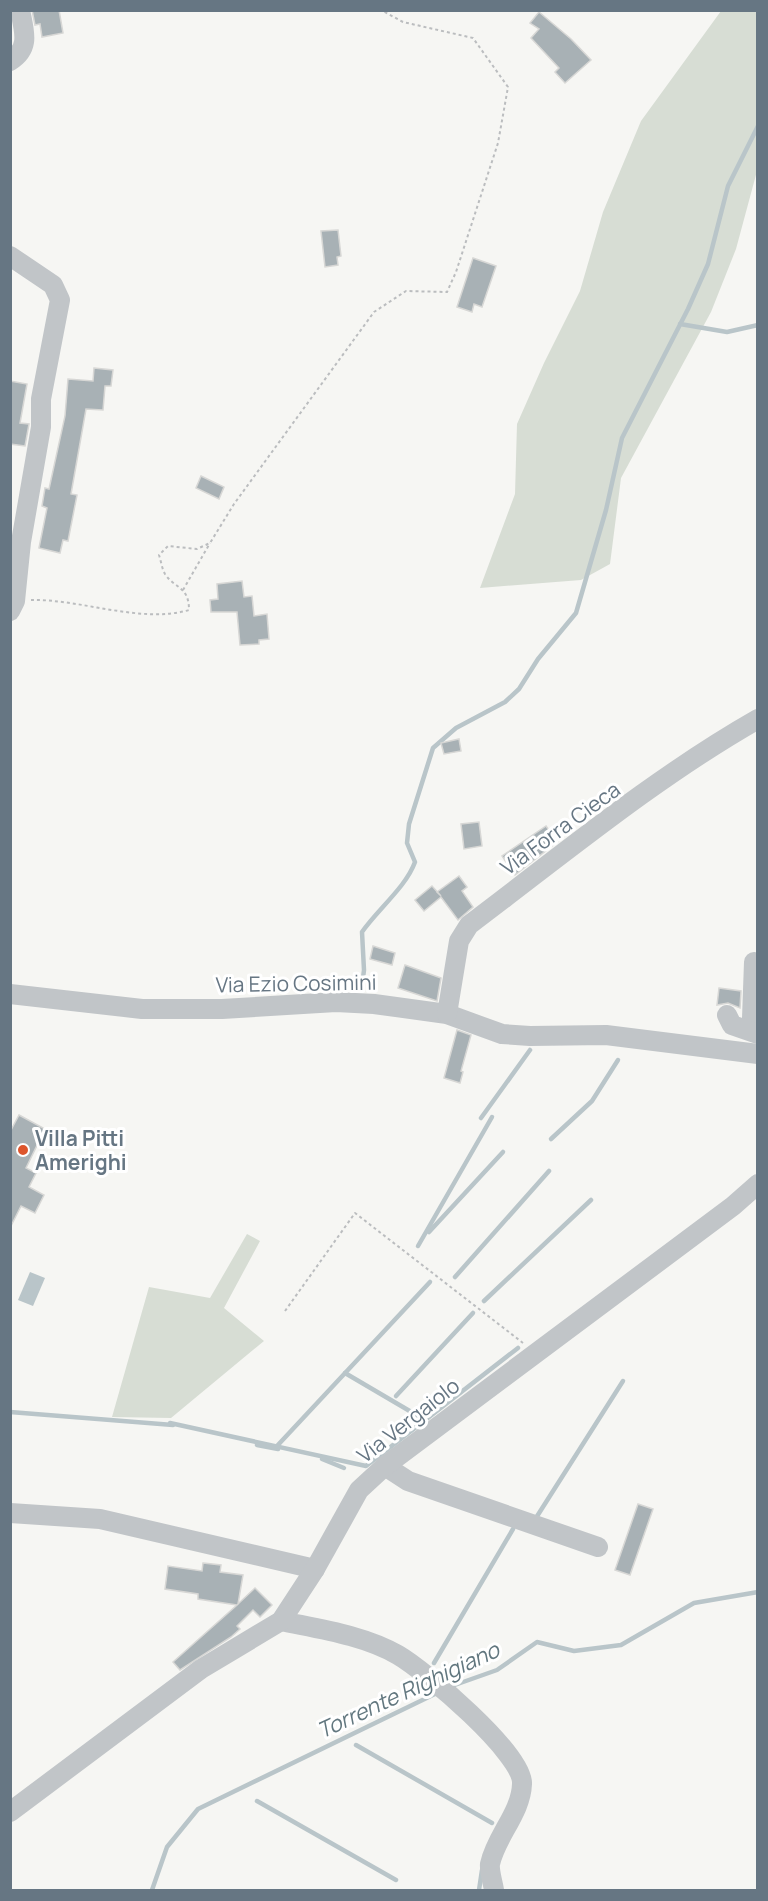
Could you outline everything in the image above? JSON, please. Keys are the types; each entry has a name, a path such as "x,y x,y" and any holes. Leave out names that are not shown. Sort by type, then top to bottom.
{"street":[{"path":"10,61 24,48 26,39 20,10"},
{"path":"10,256 53,285 60,300 41,399 41,427 21,542 13,606"},
{"name":"Via Forra Cieca","path":"447,1014 459,941 468,925 631,805 731,735 758,719"},
{"path":"754,962 752,1018 758,1032"},
{"name":"Via Ezio Cosimini","path":"10,994 142,1009 222,1009 336,1002 384,1005 447,1014 502,1034 606,1035 758,1054"},
{"path":"727,1015 732,1025 758,1032"},
{"name":"Via Vergaiolo","path":"10,1812 201,1669 281,1621 315,1569 359,1490 385,1466 534,1352 733,1206 758,1184"},
{"path":"385,1466 408,1480 598,1547"},
{"path":"10,1513 100,1519 315,1569"},
{"path":"281,1621 351,1636 398,1655 459,1703 510,1755 521,1773 523,1783 518,1802 490,1864 494,1890"}],"path":[{"path":"183,590 234,504 374,312 406,291 447,292 456,272 498,142 508,87 473,38 403,22 381,10"},
{"path":"13,606 55,600 147,613 173,614 189,610 189,601 183,590 165,575 159,555 168,546 197,549 210,543"},
{"path":"285,1311 355,1213 534,1352"}],"shaded area":[{"path":"721,11 757,11 757,171 736,249 711,312 621,478 610,564 581,580 480,588 515,494 517,424 580,291 603,212 641,121"},
{"path":"247,1234 260,1241 224,1308 264,1341 171,1418 112,1417 149,1287 210,1298"},
{"path":"30,1272 45,1278 33,1306 18,1300"}],"building":[{"path":"32,10 59,10 63,33 42,37 40,24 35,25"},
{"path":"539,12 571,39 591,60 565,83 555,72 559,68 531,38 539,29 530,23"},
{"path":"338,230 341,256 337,257 338,265 325,267 321,231"},
{"path":"473,258 496,266 482,307 474,304 472,312 457,307"},
{"path":"94,368 113,370 111,386 105,386 103,410 86,409 71,494 77,495 68,541 63,540 60,553 39,548 47,508 42,506 45,488 49,489 65,416 68,379 93,381"},
{"path":"10,381 27,384 20,423 29,424 25,446 10,444"},
{"path":"201,476 224,487 219,499 196,488"},
{"path":"242,581 244,597 252,596 254,616 267,614 269,639 259,640 259,644 240,645 237,612 211,612 210,600 218,599 217,584"},
{"path":"459,739 461,751 444,754 441,743"},
{"path":"479,822 482,846 464,849 461,824"},
{"path":"546,826 557,842 515,875 502,856"},
{"path":"459,876 467,887 462,891 473,907 458,920 441,897 424,911 415,900 432,886 437,892"},
{"path":"373,946 395,953 392,965 370,959"},
{"path":"405,965 441,978 437,1001 398,988"},
{"path":"719,988 741,991 740,1008 728,1003 717,1005"},
{"path":"457,1030 471,1035 460,1083 444,1078"},
{"name":"Villa Pitti Amerighi","path":"19,1115 45,1129 26,1168 36,1173 29,1187 44,1195 35,1213 21,1206 10,1228 10,1132"},
{"path":"638,1504 653,1509 630,1575 615,1570"},
{"path":"203,1563 221,1565 220,1572 243,1575 238,1604 255,1588 272,1605 260,1617 253,1610 237,1626 240,1629 231,1637 180,1670 173,1662 237,1605 198,1599 198,1594 165,1589 168,1566 202,1571"}],"waterway":[{"path":"362,986 364,970 362,932 405,880 415,862 407,843 409,824 433,748 456,728 505,702 519,689 538,659 576,613 606,510 622,438 688,309 708,264 728,186 758,126"},
{"path":"680,324 727,332 758,325"},
{"path":"481,1118 530,1050"},
{"path":"551,1139 592,1101 618,1060"},
{"path":"418,1246 492,1117"},
{"path":"429,1232 503,1152"},
{"path":"455,1277 549,1171"},
{"path":"484,1301 591,1200"},
{"path":"277,1446 430,1282"},
{"path":"396,1396 473,1313"},
{"path":"170,1423 366,1466 518,1348"},
{"path":"345,1373 425,1420"},
{"path":"534,1521 623,1381"},
{"path":"10,1412 173,1425"},
{"path":"257,1445 278,1449"},
{"path":"322,1459 344,1468"},
{"path":"434,1663 513,1529"},
{"name":"Torrente Righigiano","path":"449,1687 497,1670 537,1642 574,1651 621,1645 694,1603 758,1592"},
{"name":"Torrente Righigiano","path":"152,1890 167,1847 198,1809 439,1692"},
{"path":"356,1745 492,1823"},
{"path":"257,1801 396,1880"},
{"path":"479,1890 482,1870"}],"place":[{"name":"Villa Pitti Amerighi","path":"23,1150"}]}
